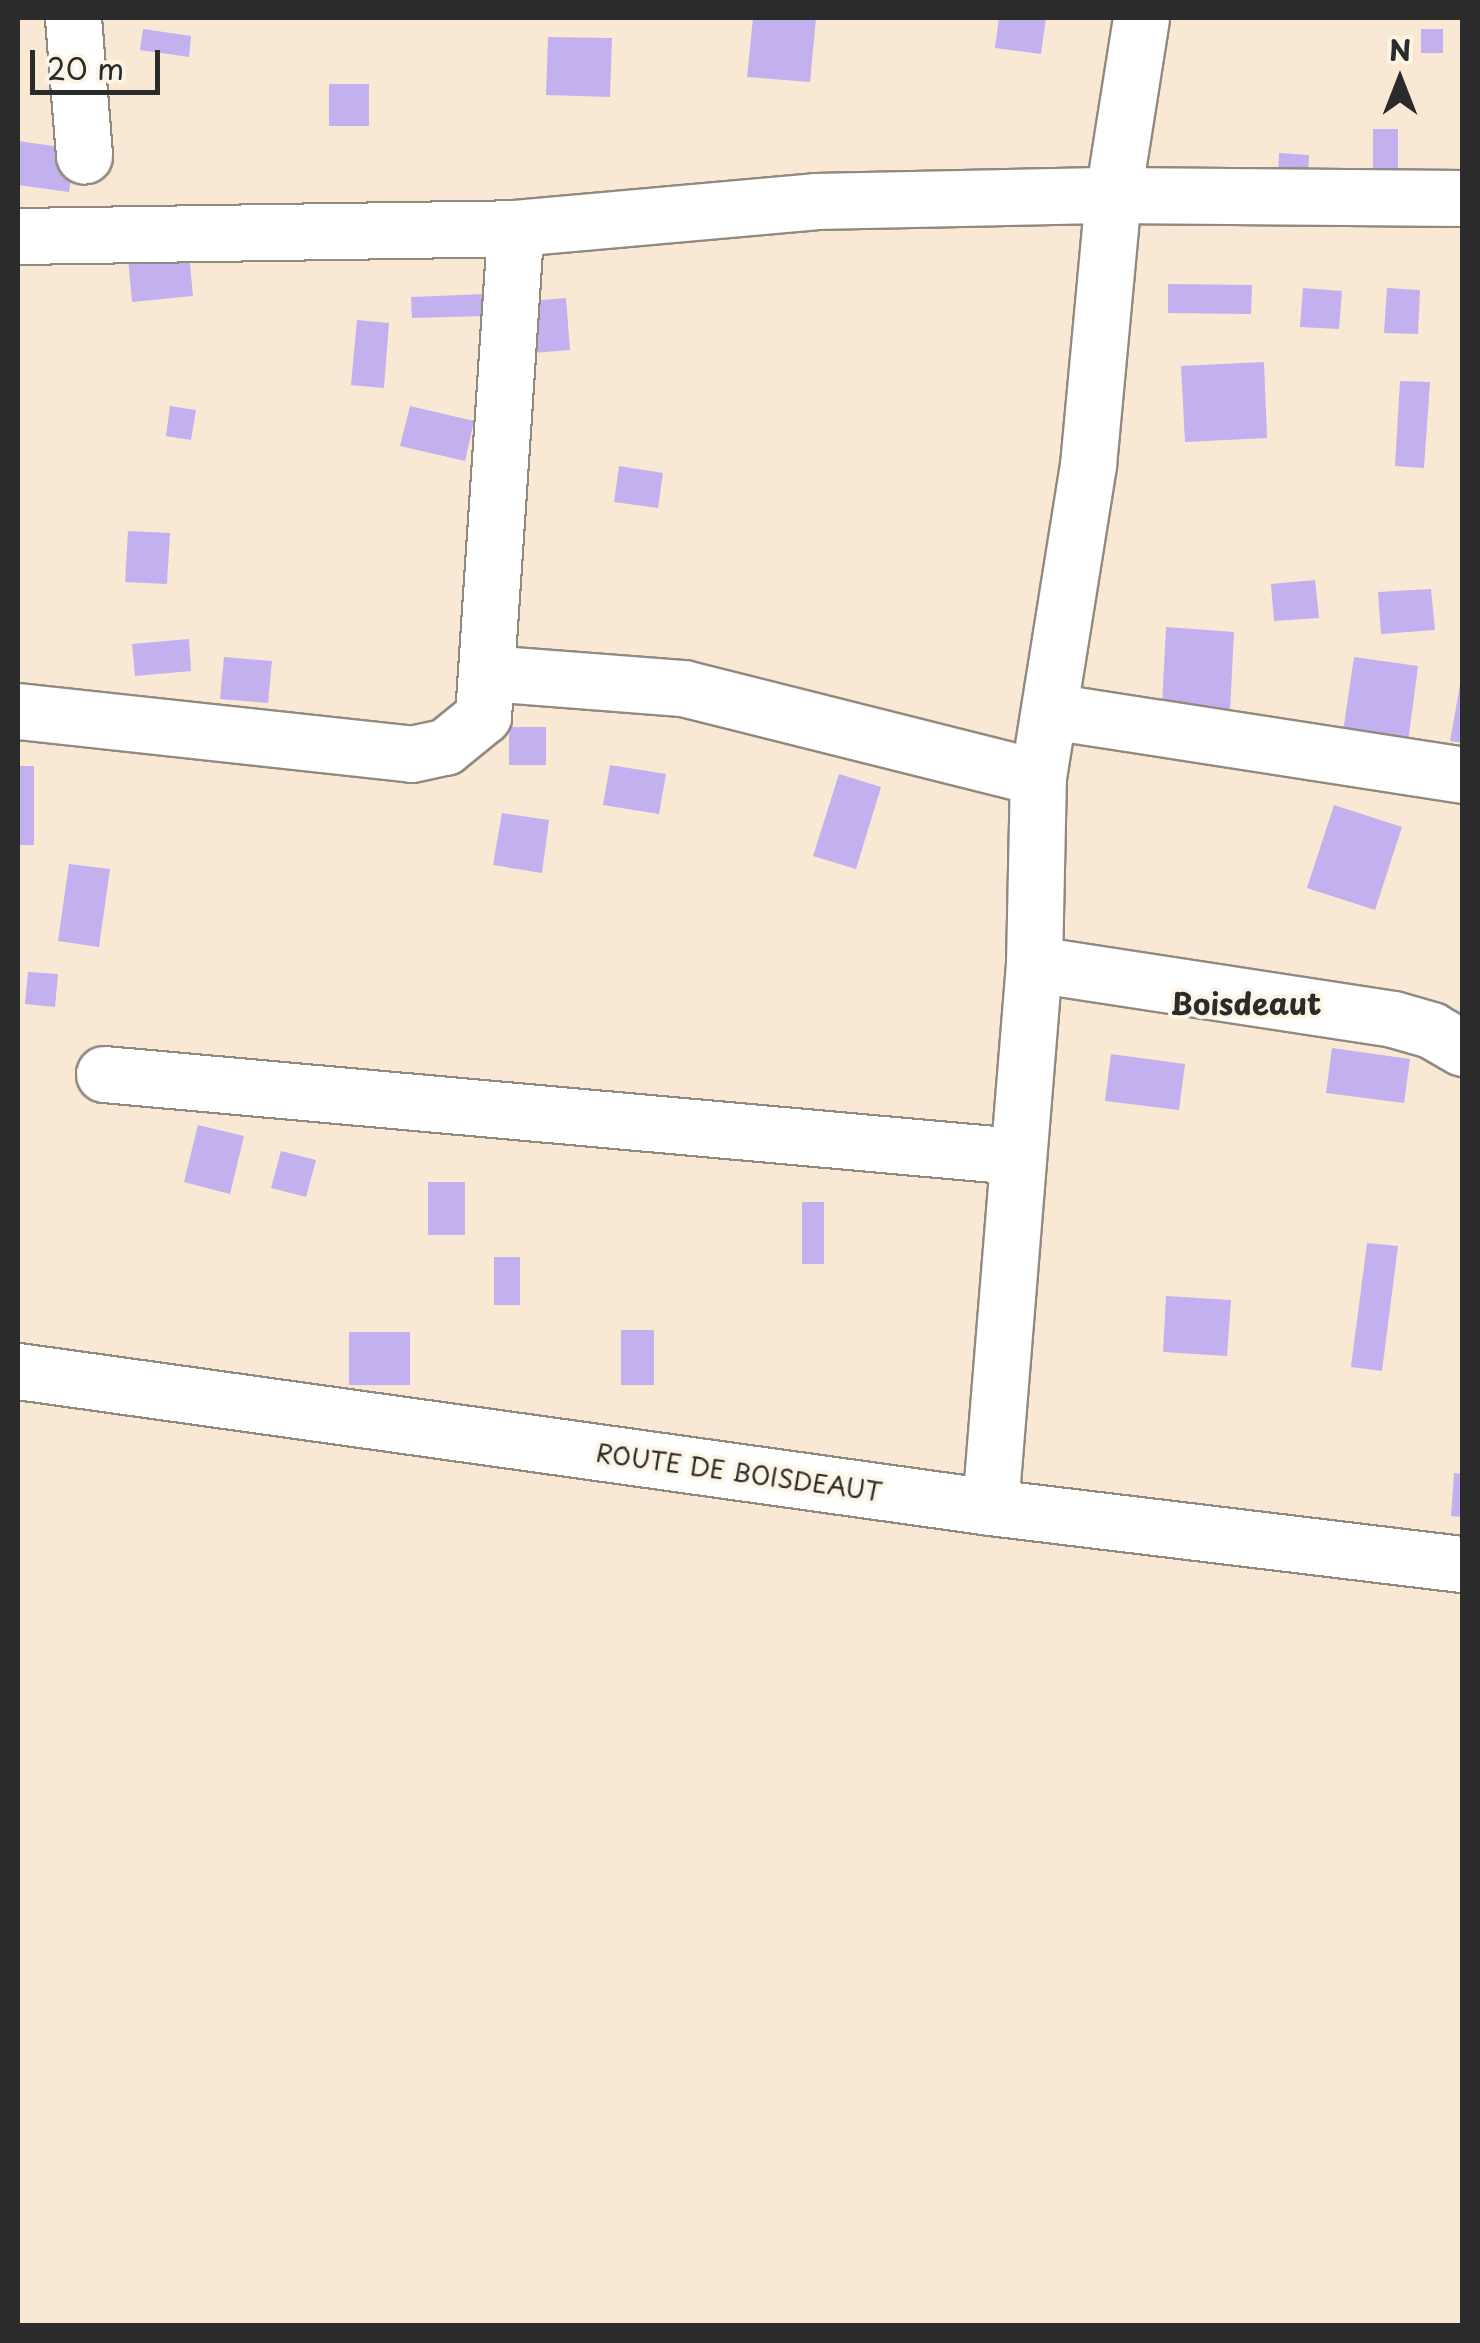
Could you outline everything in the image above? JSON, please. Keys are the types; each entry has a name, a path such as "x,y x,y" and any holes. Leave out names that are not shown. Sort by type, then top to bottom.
{"street":[{"path":"73,18 84,156"},
{"path":"990,1507 1034,964 1038,777 1088,465 1112,194 1141,18"},
{"path":"18,236 516,228 815,201 1112,194 1462,198"},
{"path":"18,712 411,754 445,747 483,716 516,228"},
{"path":"487,673 683,688 1038,777"},
{"path":"1050,710 1462,775"},
{"path":"1034,964 1393,1019 1431,1030 1462,1048"},
{"path":"104,1074 1016,1156"},
{"name":"ROUTE DE BOISDEAUT","path":"18,1372 990,1507 1462,1564"}],"building":[{"path":"753,18 816,18 810,82 747,77"},
{"path":"999,18 1046,18 1041,54 995,48"},
{"path":"143,29 191,36 189,57 140,50"},
{"path":"1421,29 1443,29 1443,53 1421,53"},
{"path":"548,37 612,38 610,97 546,95"},
{"path":"329,84 369,84 369,126 329,126"},
{"path":"1373,129 1398,129 1398,176 1373,176"},
{"path":"18,141 75,149 69,192 18,185"},
{"path":"1279,153 1309,155 1308,179 1278,178"},
{"path":"189,253 193,296 132,302 128,258"},
{"path":"1168,284 1252,285 1251,314 1168,313"},
{"path":"1303,288 1342,291 1339,329 1300,327"},
{"path":"1387,288 1420,290 1418,334 1384,333"},
{"path":"485,294 486,316 412,318 411,297"},
{"path":"566,298 570,350 533,353 529,301"},
{"path":"357,320 389,323 384,388 351,385"},
{"path":"1264,362 1267,438 1185,442 1181,366"},
{"path":"1400,381 1430,382 1424,468 1395,466"},
{"path":"170,406 196,410 191,440 166,436"},
{"path":"410,406 474,421 465,461 400,446"},
{"path":"619,466 663,473 658,508 614,502"},
{"path":"128,531 170,533 167,584 125,582"},
{"path":"1315,580 1319,618 1274,621 1271,584"},
{"path":"1431,589 1435,630 1381,634 1378,592"},
{"path":"1166,627 1234,632 1230,711 1162,707"},
{"path":"189,639 191,671 135,676 132,644"},
{"path":"224,657 272,661 268,703 220,699"},
{"path":"1354,657 1418,666 1408,742 1343,732"},
{"path":"1462,680 1462,743 1450,741"},
{"path":"509,727 546,727 546,765 509,765"},
{"path":"610,765 666,774 659,814 603,805"},
{"path":"18,766 34,766 34,845 18,845"},
{"path":"839,774 881,787 856,869 813,856"},
{"path":"1334,805 1402,827 1375,910 1307,888"},
{"path":"502,813 549,820 542,873 493,865"},
{"path":"69,864 110,869 99,947 58,941"},
{"path":"28,972 58,974 55,1007 25,1004"},
{"path":"1332,1048 1410,1059 1404,1103 1326,1093"},
{"path":"1111,1054 1185,1064 1179,1110 1105,1101"},
{"path":"198,1125 244,1136 230,1194 184,1182"},
{"path":"281,1151 316,1160 306,1197 271,1188"},
{"path":"428,1182 465,1182 465,1235 428,1235"},
{"path":"802,1202 824,1202 824,1264 802,1264"},
{"path":"1367,1243 1398,1246 1382,1371 1351,1367"},
{"path":"494,1257 520,1257 520,1305 494,1305"},
{"path":"1166,1296 1231,1300 1227,1356 1163,1352"},
{"path":"621,1330 654,1330 654,1385 621,1385"},
{"path":"349,1332 410,1332 410,1385 349,1385"},
{"path":"1454,1473 1462,1474 1462,1517 1451,1516"}],"district":[{"name":"Boisdeaut","path":"1246,1003"}]}
